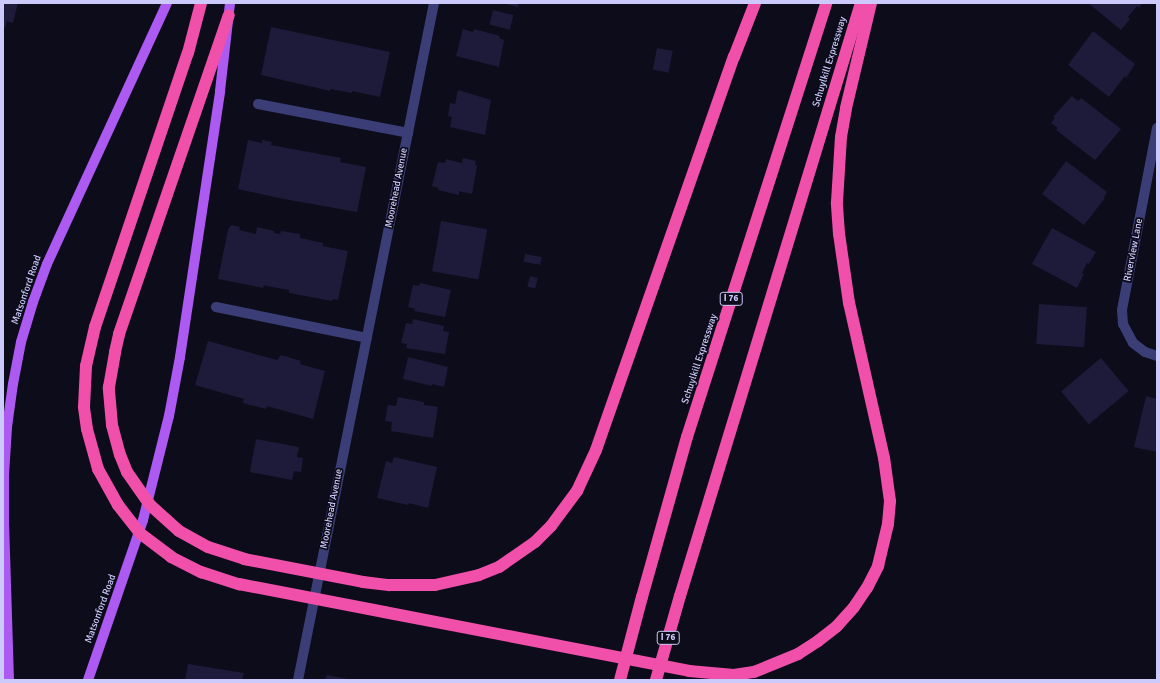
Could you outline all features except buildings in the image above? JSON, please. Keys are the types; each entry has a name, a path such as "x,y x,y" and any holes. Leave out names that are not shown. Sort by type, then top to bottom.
{"highway":[{"path":"201,3 188,53 95,327 86,366 84,386 86,429 98,469 118,505 141,534 171,557 201,572 239,584 689,671 734,675 754,672 798,654 837,626 854,607 867,588 878,566 888,524 890,501 884,458 849,303 839,234 837,202 838,170 844,115 871,3"},
{"path":"229,9 119,334 109,387 112,425 120,455 128,472 149,504 178,531 208,547 244,558 363,582 389,585 435,585 479,575 499,567 518,555 536,542 551,526 577,491 596,450 734,57 755,3"},
{"name":"Schuylkill Expressway","path":"620,680 688,437 826,3"},
{"name":"Schuylkill Expressway","path":"656,680 680,596 861,3"}],"main road":[{"name":"Matsonford Road","path":"10,680 4,525 4,475 7,427 21,342 33,302 47,264 167,3"},
{"name":"Matsonford Road","path":"88,680 143,520 169,416 180,357 220,91 229,9"}],"street":[{"name":"Moorehead Avenue","path":"298,680 434,3"},
{"path":"258,104 408,133"},
{"name":"Riverview Lane","path":"1157,128 1122,310 1123,324 1133,343 1145,352 1157,356"},
{"path":"216,307 367,338"}]}
